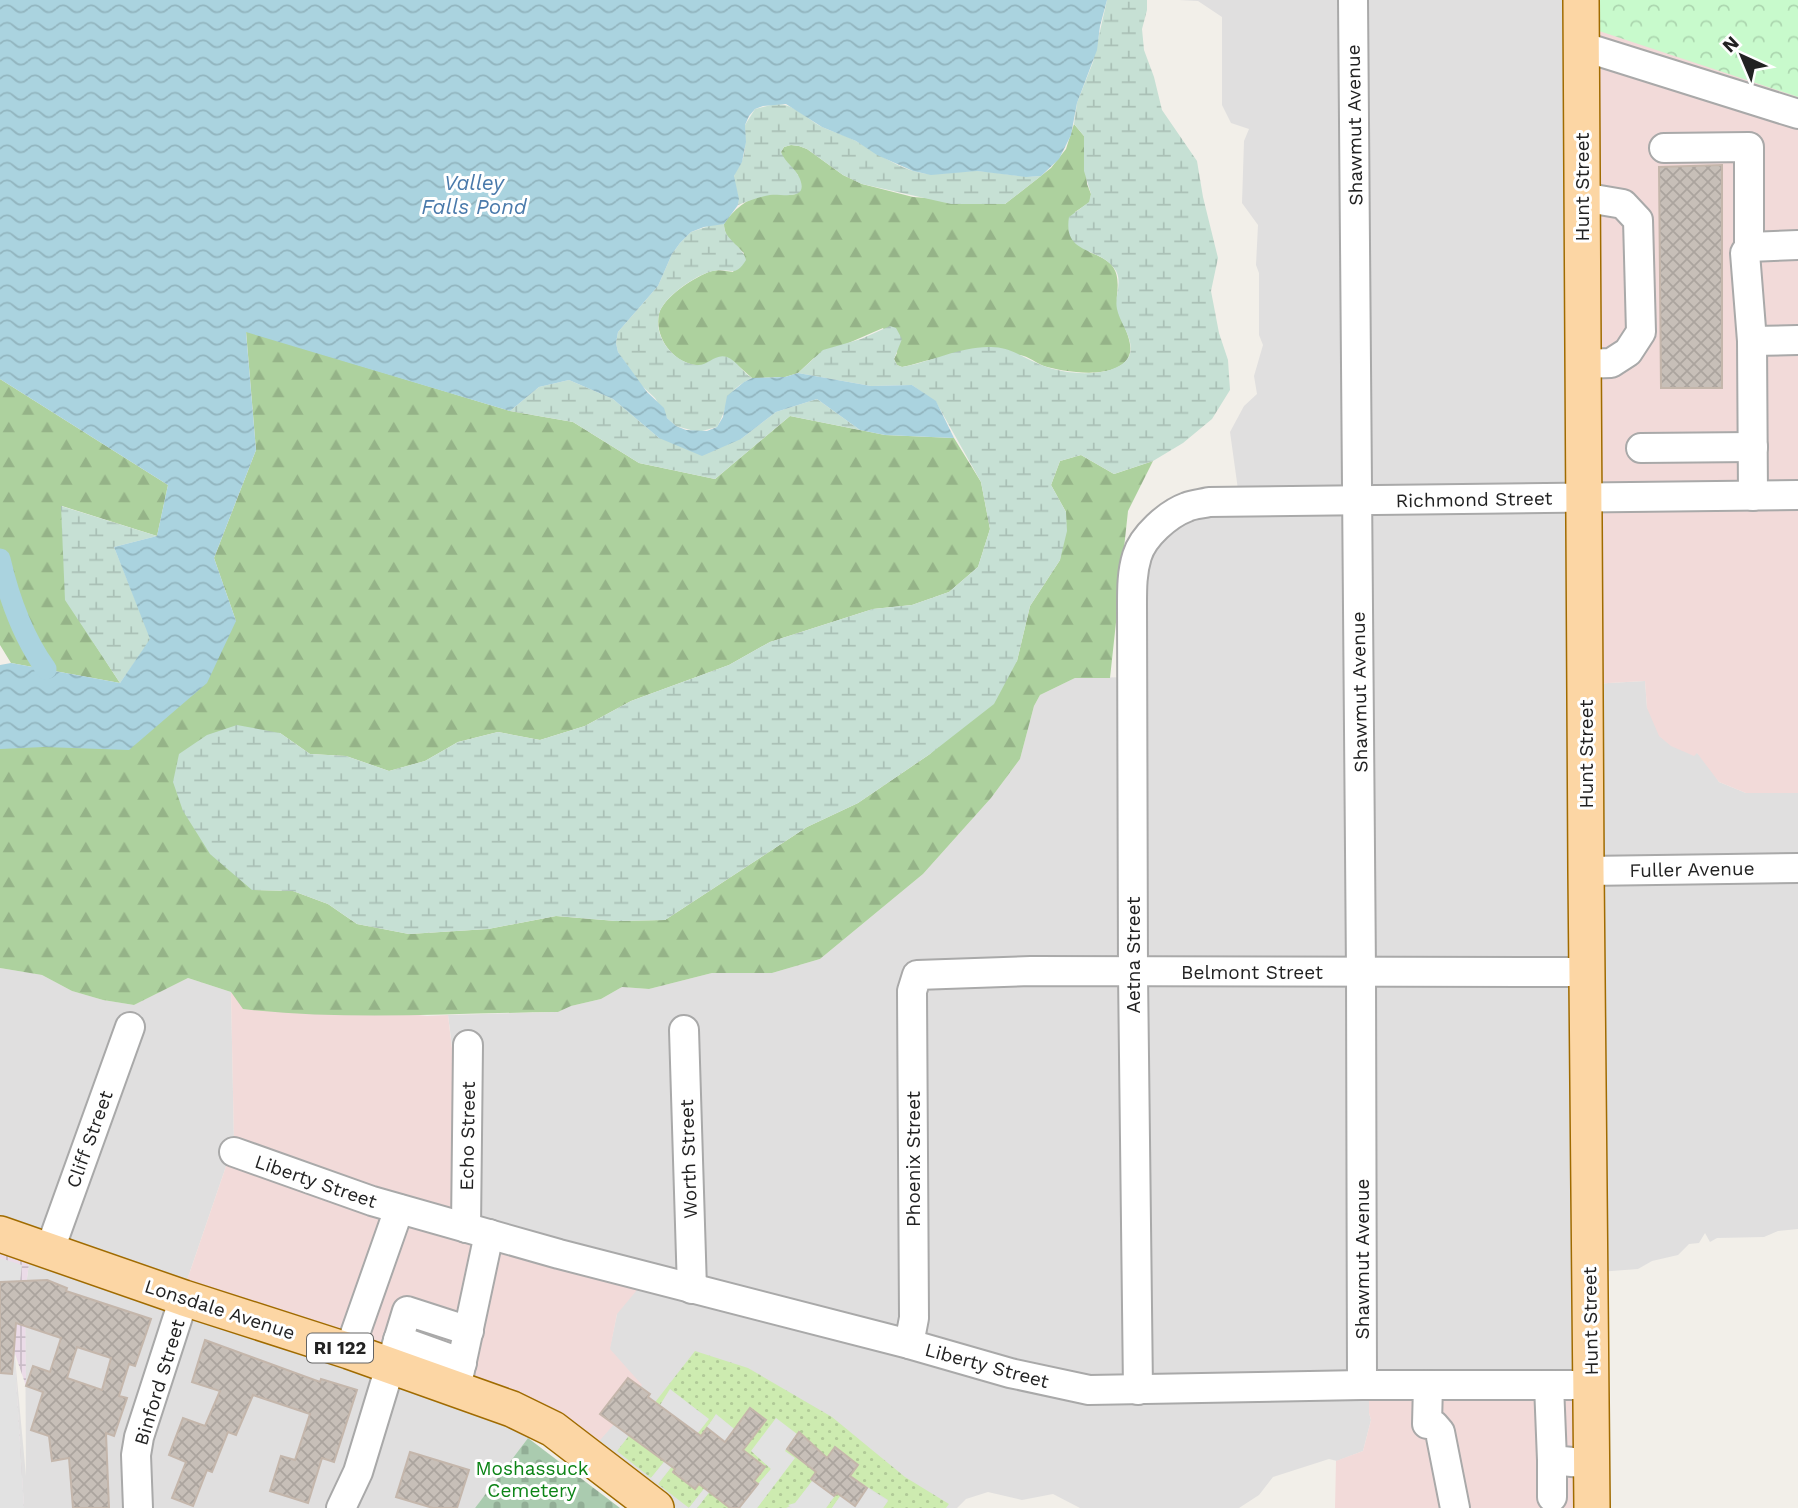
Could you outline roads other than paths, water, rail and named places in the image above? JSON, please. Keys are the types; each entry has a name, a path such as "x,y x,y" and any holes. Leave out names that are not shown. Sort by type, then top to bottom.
{"main road":[{"name":"Hunt Street","path":"1581,0 1592,1508"},
{"name":"Lonsdale Avenue","path":"0,1234 184,1298 349,1351 397,1344 553,1429 656,1508"}],"street":[{"name":"Shawmut Avenue","path":"1353,0 1362,1385"},
{"path":"1581,46 1798,114"},
{"path":"1664,148 1749,147 1749,247 1745,253 1752,341 1753,496"},
{"path":"1582,197 1623,204 1638,220 1641,332 1628,352 1611,363 1583,364"},
{"path":"1749,247 1798,245"},
{"path":"1752,341 1798,340"},
{"path":"1641,449 1753,447"},
{"name":"Richmond Street","path":"1157,528 1187,507 1209,502 1798,495"},
{"name":"Aetna Street","path":"1138,1390 1133,973 1133,570 1138,552 1157,528"},
{"name":"Fuller Avenue","path":"1586,871 1798,868"},
{"name":"Belmont Street","path":"917,975 1031,971 1587,972"},
{"name":"Phoenix Street","path":"909,1344 914,1318 912,991 917,975"},
{"name":"Cliff Street","path":"49,1252 130,1027"},
{"name":"Worth Street","path":"684,1030 692,1289"},
{"name":"Echo Street","path":"459,1376 469,1331 478,1231 468,1045"},
{"name":"Liberty Street","path":"234,1152 399,1209 478,1231 1010,1373 1089,1390 1362,1385 1591,1385"},
{"name":"Liberty Street","path":"349,1351 399,1209"},
{"name":"Binford Street","path":"138,1508 136,1455 139,1437 184,1298"},
{"path":"364,1310 397,1344"},
{"path":"341,1508 358,1472 407,1311 469,1331"},
{"path":"1428,1385 1427,1424 1434,1425 1440,1432 1455,1508"},
{"path":"1549,1385 1552,1497"},
{"path":"1552,1460 1592,1464"}],"water":[{"name":"Valley Falls Pond","path":"0,0 1107,0 1097,50 1077,103 1071,135 1059,159 1041,176 1026,177 977,171 931,175 913,171 877,155 856,141 822,127 786,104 763,106 755,109 745,125 746,142 742,162 734,176 738,205 724,224 691,232 680,243 672,254 658,286 618,332 618,352 647,392 664,408 667,418 686,430 707,431 717,427 723,417 727,396 744,382 752,378 785,377 798,373 871,386 912,385 936,401 954,438 885,435 860,430 817,399 776,412 741,439 702,456 659,438 613,399 569,380 539,387 510,411 246,332 256,450 214,558 236,621 207,683 129,750 44,747 0,749 0,665 11,663 120,683 150,639 114,547 157,536 168,485 0,379"}],"waterway":[{"path":"0,559 18,617 30,644 46,669"}],"park label":[{"name":"Moshassuck Cemetery","path":"532,1479"}]}
